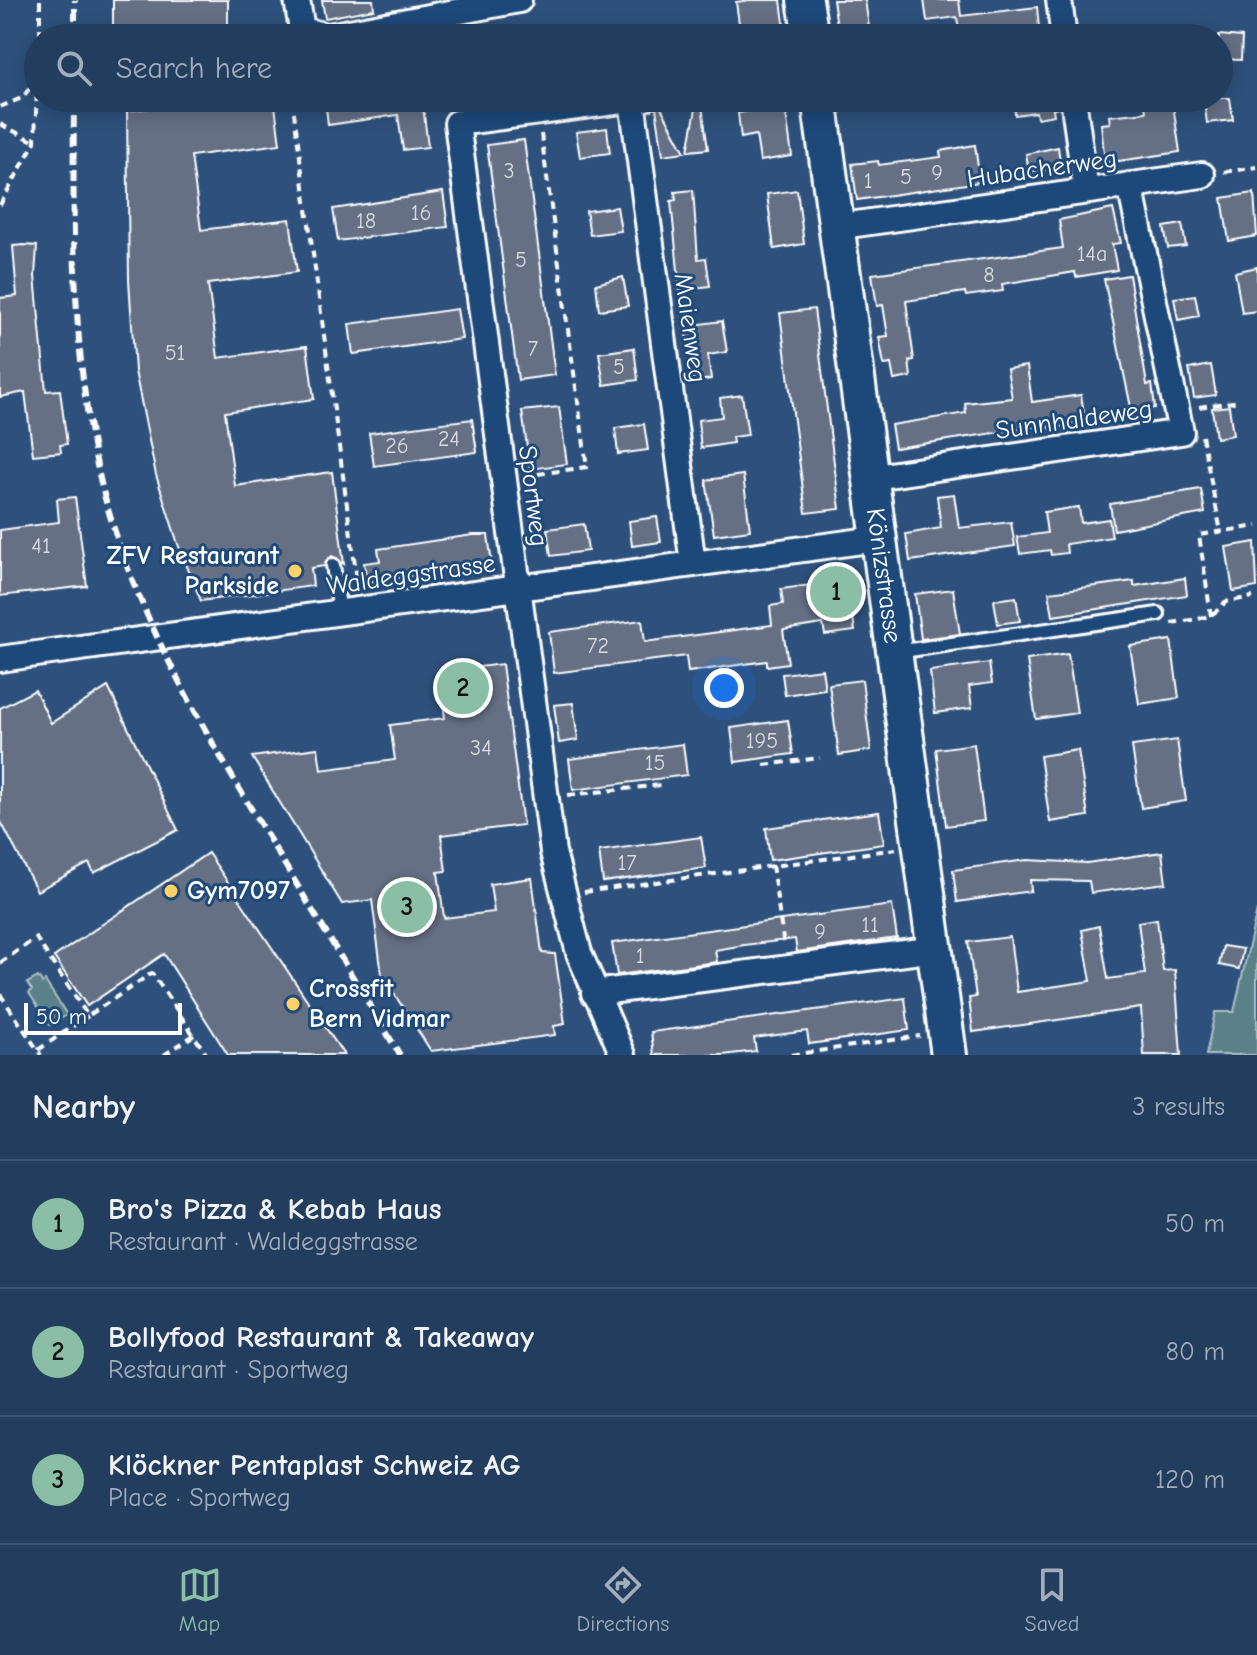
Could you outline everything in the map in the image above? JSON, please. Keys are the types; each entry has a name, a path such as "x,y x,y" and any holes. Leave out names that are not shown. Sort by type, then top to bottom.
{"main road":[{"path":"805,0 809,24"},
{"name":"Könizstrasse","path":"821,112 868,478 948,1044"}],"street":[{"path":"297,0 301,24"},
{"path":"392,24 519,0"},
{"path":"1059,0 1062,24"},
{"name":"Sportweg","path":"538,112 457,123 544,798 562,895 594,993 623,1055"},
{"name":"Maienweg","path":"641,112 693,564"},
{"path":"1075,112 1086,191"},
{"name":"Hubacherweg","path":"835,227 1202,175"},
{"name":"Sunnhaldeweg","path":"868,478 1181,432 1130,185"},
{"name":"Waldeggstrasse","path":"0,659 877,539"},
{"path":"594,993 936,949"}],"lane":[{"path":"333,565 350,611"},
{"path":"893,653 1158,614"}],"path":[{"path":"40,0 40,24"},
{"path":"0,107 24,96"},
{"path":"0,205 35,142 36,112"},
{"path":"294,112 350,611"},
{"path":"502,479 587,467 538,112"},
{"path":"0,124 35,142"},
{"path":"1202,175 1257,167"},
{"path":"1192,409 1240,401"},
{"path":"1206,452 1221,532"},
{"path":"1211,616 1199,535 1257,526"},
{"path":"1175,622 1211,616 1225,602 1253,597"},
{"path":"764,765 820,758"},
{"path":"544,798 661,785"},
{"path":"562,895 922,845"},
{"path":"772,865 788,968"},
{"path":"0,963 36,938 88,1016"},
{"path":"0,994 40,1052 152,973 207,1055"},
{"path":"164,1055 194,1035"},
{"path":"791,1055 948,1044"}],"green space":[{"path":"1257,910 1257,1055 1206,1055 1215,1012 1234,1012"},
{"path":"38,977 42,983 45,981 67,1015 50,1025 29,993 32,990 27,983"}],"building":[{"path":"113,0 228,0 228,24 113,24"},
{"path":"322,0 373,0 374,9 325,18"},
{"path":"781,0 784,24 739,24 736,2"},
{"path":"833,0 865,0 869,24 837,24"},
{"path":"924,0 959,0 961,16 1037,7 1039,24 958,24 957,17 927,21"},
{"path":"1233,36 1242,37 1241,60 1233,60"},
{"path":"127,112 276,112 280,144 191,156 201,230 290,219 297,272 208,284 218,358 307,346 314,399 225,412 235,486 332,472 344,564 332,556 324,566 311,568 313,586 201,601 178,544 156,475 135,371 129,280"},
{"path":"327,112 424,112 428,147 403,150 398,115 328,125"},
{"path":"657,112 663,112 685,152 663,155"},
{"path":"695,112 703,112 708,149 688,151"},
{"path":"786,112 792,156 760,161 756,135 741,138 738,113"},
{"path":"1036,112 1054,112 1054,115 1037,118"},
{"path":"1174,112 1180,152 1105,163 1101,124 1110,123 1109,116"},
{"path":"1206,112 1232,112 1233,120 1207,123"},
{"path":"607,128 610,153 580,157 576,132"},
{"path":"524,140 555,375 518,380 487,145"},
{"path":"975,145 980,182 857,200 852,164 878,161 879,165 941,157 940,151"},
{"path":"1058,147 1061,169 1029,171 1026,154"},
{"path":"693,190 698,259 706,258 710,286 680,290 671,201 676,200 675,192"},
{"path":"797,190 804,244 774,249 767,194"},
{"path":"443,192 448,227 338,241 333,209"},
{"path":"1254,193 1257,236 1229,241 1222,198"},
{"path":"617,207 621,231 590,235 586,211"},
{"path":"1113,209 1121,243 1112,244 1117,270 1076,277 1075,272 1002,284 1003,291 966,296 965,292 906,301 914,360 909,361 911,377 894,380 891,364 884,365 879,337 888,336 883,305 877,306 872,274 1063,248 1059,220"},
{"path":"1182,224 1186,246 1168,248 1164,227"},
{"path":"13,246 37,246 35,276 46,391 60,390 67,444 60,445 61,452 33,455 25,392 0,397 0,298 17,296"},
{"path":"1257,267 1257,311 1242,313 1235,272"},
{"path":"1129,275 1147,385 1152,384 1155,408 1132,412 1104,279"},
{"path":"623,277 628,306 599,310 596,284"},
{"path":"1195,295 1199,316 1178,320 1174,298"},
{"path":"457,309 462,339 353,354 349,324"},
{"path":"814,309 840,509 806,513 780,313"},
{"path":"722,321 727,352 708,355 711,379 693,382 685,326"},
{"path":"634,348 638,380 604,385 599,353"},
{"path":"1211,365 1216,395 1194,398 1189,369"},
{"path":"1027,366 1032,402 1081,395 1085,419 1052,430 1046,425 895,448 891,425 966,413 965,403 1012,398 1007,369"},
{"path":"742,395 748,435 732,437 733,443 701,448 698,420 722,417 720,398"},
{"path":"1229,406 1233,435 1216,438 1212,408"},
{"path":"559,407 567,464 530,469 522,411"},
{"path":"472,419 477,452 374,466 369,433"},
{"path":"644,424 648,450 618,454 615,428"},
{"path":"743,475 750,530 714,535 706,480"},
{"path":"1201,489 1205,513 1114,530 1110,504"},
{"path":"954,494 959,528 1011,522 1015,546 910,561 906,534 941,528 937,496"},
{"path":"75,497 87,586 0,596 0,530 59,522 57,499"},
{"path":"1079,507 1081,523 1109,519 1112,537 1066,544 1067,553 1051,555 1050,550 1020,554 1017,537 1047,533 1044,512"},
{"path":"657,517 661,542 632,546 629,521"},
{"path":"584,524 588,551 551,556 547,529"},
{"path":"488,535 492,564 367,582 364,563 380,561 378,549"},
{"path":"1255,542 1257,587 1233,591 1226,547"},
{"path":"1185,578 1187,595 1053,616 1049,592 1134,581 1134,586"},
{"path":"840,581 841,584 848,583 855,631 825,635 823,624 783,630 788,663 767,666 767,661 688,672 686,656 554,673 549,632 642,620 645,642 772,625 770,606 783,604 781,589"},
{"path":"953,589 960,634 921,639 915,594"},
{"path":"1016,597 1020,621 998,624 994,600"},
{"path":"1171,640 1179,698 1139,704 1130,646"},
{"path":"1068,654 1077,713 1036,719 1027,660"},
{"path":"989,663 992,683 969,686 972,708 935,713 930,671"},
{"path":"502,664 523,825 441,835 446,871 438,872 444,918 494,912 490,884 532,878 542,953 555,954 565,1024 554,1026 555,1035 431,1051 382,975 372,900 342,904 252,757 318,748 321,770 395,760 390,725 445,718 439,672"},
{"path":"822,669 825,689 785,695 782,674"},
{"path":"862,680 871,750 839,755 829,684"},
{"path":"108,687 178,830 94,873 89,863 37,891 0,820 0,708 35,690 51,723"},
{"path":"573,703 578,740 559,743 554,705"},
{"path":"788,720 793,754 735,762 731,728"},
{"path":"1177,740 1186,801 1141,808 1132,746"},
{"path":"683,744 687,775 573,790 569,759"},
{"path":"974,744 984,821 946,826 936,749"},
{"path":"1078,750 1088,816 1050,822 1040,756"},
{"path":"879,812 884,844 770,860 766,828"},
{"path":"701,837 706,868 603,882 599,851"},
{"path":"1162,852 1166,883 1091,893 1089,881 1030,880 1031,891 957,902 953,870 1027,860 1087,863"},
{"path":"208,853 344,1055 228,1055 164,954 87,1006 54,957"},
{"path":"892,905 897,938 797,952 795,939 744,945 715,950 717,962 617,975 612,943"},
{"path":"1157,919 1163,971 1175,970 1181,1055 1144,1055 1141,1008 973,1032 969,998 976,997 968,942 1010,937 1017,992 1091,981 1082,930 1099,926 1108,979 1145,974 1138,922"},
{"path":"1223,946 1243,949 1239,969 1219,965"},
{"path":"905,998 909,1030 809,1044 807,1031 754,1038 756,1051 723,1055 654,1055 651,1032"}],"railway":[{"path":"75,0 75,24"},
{"path":"74,112 74,243 79,340 91,435 114,529 148,618 191,703 400,1055"}],"place":[{"name":"ZFV Restaurant Parkside","path":"295,571"},
{"name":"Bro's Pizza & Kebab Haus","path":"836,592"},
{"name":"Bollyfood Restaurant & Takeaway","path":"463,688"},
{"name":"Gym7097","path":"171,891"},
{"name":"Klöckner Pentaplast Schweiz AG","path":"407,907"},
{"name":"Crossfit Bern Vidmar","path":"293,1004"}]}
